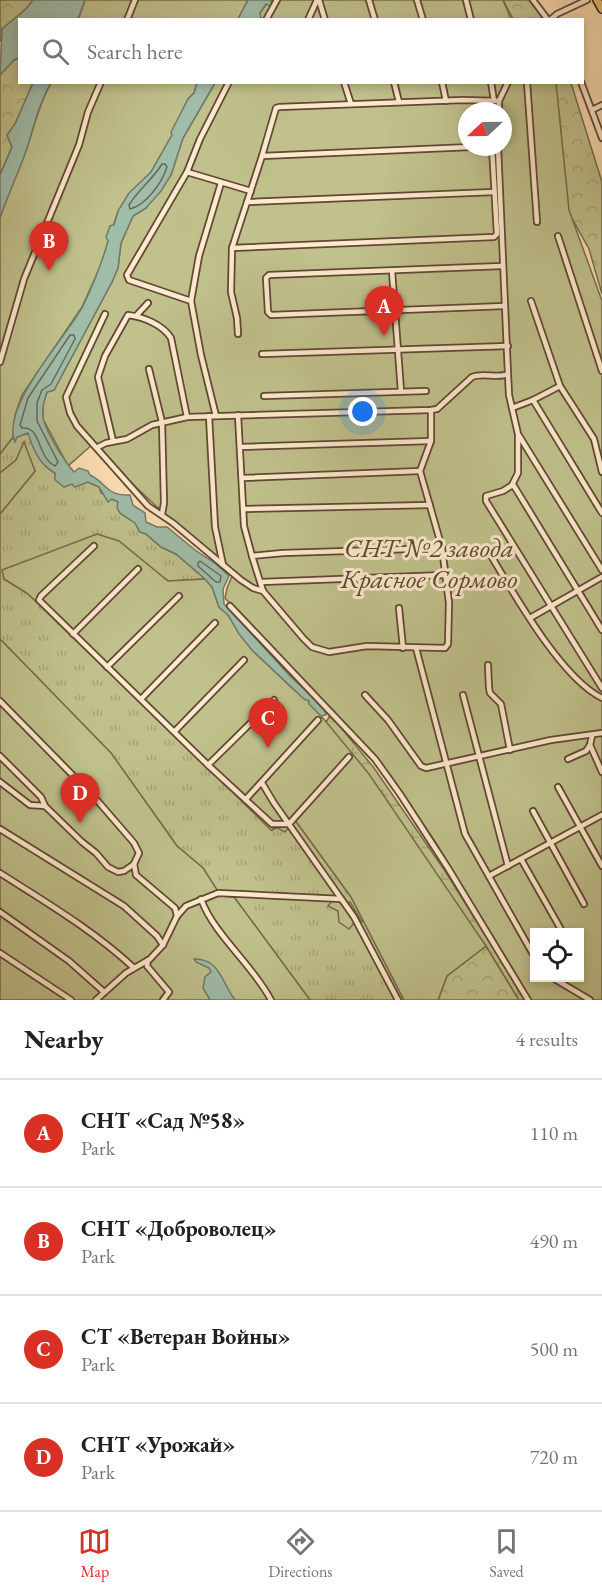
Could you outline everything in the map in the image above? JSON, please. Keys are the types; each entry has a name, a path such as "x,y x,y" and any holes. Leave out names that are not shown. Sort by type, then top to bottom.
{"main road":[{"path":"597,0 602,9"}],"street":[{"path":"128,18 135,0"},
{"path":"267,18 278,0"},
{"path":"309,18 318,0"},
{"path":"318,0 324,18"},
{"path":"369,0 374,18"},
{"path":"417,0 422,18"},
{"path":"466,0 470,18"},
{"path":"533,0 547,18"},
{"path":"552,18 587,0"},
{"path":"0,362 24,279 79,145 88,112 100,84"},
{"path":"191,301 129,280 128,275 187,172 200,139 229,84"},
{"path":"345,84 351,104"},
{"path":"394,84 399,102"},
{"path":"442,84 446,101"},
{"path":"491,84 494,101"},
{"path":"494,101 507,84"},
{"path":"527,84 537,222"},
{"path":"582,84 602,138"},
{"path":"238,334 231,292 232,248 276,108 399,102 494,101"},
{"path":"592,110 602,105"},
{"path":"262,156 458,148"},
{"path":"232,248 491,238 497,234 493,156"},
{"path":"498,156 508,374 518,434 518,473 512,486 498,493 487,495 485,499 602,688"},
{"path":"187,172 250,190"},
{"path":"216,416 191,301 199,256 221,183"},
{"path":"247,202 495,192"},
{"path":"558,236 602,371"},
{"path":"502,266 269,275 266,278 267,312 271,315 505,306"},
{"path":"392,271 400,391"},
{"path":"531,301 560,386 594,439 602,472"},
{"path":"136,316 148,303"},
{"path":"105,314 66,397 70,413 77,426 98,447 147,506 162,514 223,566 254,588 263,591"},
{"path":"112,441 98,377 100,366 128,315 136,316 166,330 171,338 187,417"},
{"path":"262,354 508,346"},
{"path":"149,369 162,422 164,503 162,514"},
{"path":"98,447 112,441 127,439 152,425 187,417 437,409 472,377 508,374"},
{"path":"512,408 560,386"},
{"path":"264,396 426,391"},
{"path":"533,400 602,513"},
{"path":"238,415 244,526 263,591 308,642 319,650 329,652 367,646 445,648 448,644 448,603 442,548 420,471 431,441 431,410"},
{"path":"209,416 215,527 223,566"},
{"path":"518,434 602,570"},
{"path":"240,447 431,441"},
{"path":"243,478 420,471"},
{"path":"512,486 602,630"},
{"path":"595,500 602,495"},
{"path":"244,509 430,505"},
{"path":"94,546 39,600 208,765 272,824 289,824 349,757"},
{"path":"252,556 442,548"},
{"path":"490,554 530,618 566,669 602,698"},
{"path":"73,634 138,569"},
{"path":"261,582 445,575"},
{"path":"530,618 602,577"},
{"path":"107,667 179,596"},
{"path":"230,606 375,759 448,868 528,1000"},
{"path":"399,608 403,648"},
{"path":"141,699 216,623"},
{"path":"416,648 465,834 530,949"},
{"path":"175,731 244,660"},
{"path":"488,664 490,693 501,704 510,750"},
{"path":"365,695 388,720 421,766 426,768 551,740 602,733"},
{"path":"463,695 508,866"},
{"path":"208,765 274,700"},
{"path":"0,701 96,799 134,843 140,853 134,864 118,872 108,867 45,806 41,797 0,756"},
{"path":"246,799 318,720"},
{"path":"568,759 585,751 590,745 592,736"},
{"path":"590,745 602,772"},
{"path":"0,782 30,805 45,806"},
{"path":"262,783 354,917 398,1000"},
{"path":"558,787 602,866"},
{"path":"533,811 584,904"},
{"path":"489,876 602,815"},
{"path":"0,829 124,906 157,936 163,945"},
{"path":"521,859 560,928"},
{"path":"134,864 136,875 175,908 177,916"},
{"path":"0,873 72,918 108,944 134,968"},
{"path":"96,1000 134,968 148,960 163,945 177,916 186,906 201,899 218,893 341,899"},
{"path":"201,899 205,911 246,963 271,1000"},
{"path":"0,912 69,961 104,992"},
{"path":"0,953 71,1000"},
{"path":"148,960 147,966 169,992 163,1000"},
{"path":"560,982 590,1000"}],"green space":[{"path":"0,0 33,0 2,29 0,41"},
{"path":"85,0 248,0 239,18 79,18"},
{"path":"270,0 503,0 511,18 261,18 260,13 267,3 272,3"},
{"path":"503,0 529,0 543,18 512,18"},
{"path":"18,58 18,84 33,84 15,124 7,135 12,147 0,175 0,75"},
{"path":"50,84 197,84 151,172 118,211 101,265 82,307 22,395 15,415 13,437 0,454 0,218"},
{"name":"СНТ №2 завода Красное Сормово","path":"214,84 556,84 569,210 602,301 602,1000 530,1000 436,843 381,763 225,598 233,574 144,495 93,444 68,466 43,419 43,404 47,392 54,390 112,282 118,268 121,243 133,216 146,208 171,175 183,138"},
{"path":"546,84 571,84 602,182 602,294 589,249 568,211 559,112"},
{"path":"29,433 38,456 45,466 55,473 56,480 64,487 72,484 75,487 88,482 99,487 101,493 118,502 120,513 135,523 140,532 146,534 161,547 176,554 205,579 168,581 119,542 4,579 27,593 272,830 295,820 351,897 404,1000 310,1000 234,897 221,897 203,868 177,846 111,753 0,639 0,514 35,471 24,443 16,460 0,473 0,454 13,437 15,441 17,437"},
{"path":"24,442 35,471 0,514 0,473 16,460"},
{"path":"97,534 119,541 168,581 205,579 212,587 219,607 228,615 252,650 309,701 369,774 486,946 447,976 438,1000 404,1000 351,897 295,820 285,832 276,827 271,830 27,593 4,579 2,570"},
{"path":"0,639 111,753 177,846 203,868 221,896 234,897 310,1000 0,1000"},
{"path":"329,717 334,719 374,768 445,871 526,1000 519,1000 486,946 326,722"},
{"path":"332,901 350,902 362,922 354,923 349,929 339,922 338,911 328,906"},
{"path":"486,946 519,1000 438,1000 447,976"}],"water":[{"path":"33,0 85,0 78,18 18,18 18,58 0,75 2,29"},
{"path":"248,0 270,0 272,3 270,6 266,4 260,13 261,18 239,18"},
{"path":"33,84 50,84 0,218 0,175 12,147 7,135 15,124"},
{"path":"197,84 214,84 183,138 171,175 146,208 133,216 121,243 118,268 112,282 54,390 47,392 43,404 44,422 74,472 79,468 88,471 111,491 130,495 133,505 145,513 146,522 157,527 167,527 229,576 223,589 224,604 291,677 325,708 326,715 321,716 309,704 309,701 304,699 252,650 228,615 219,607 212,587 205,579 176,554 161,547 146,534 140,532 135,523 120,513 117,508 118,502 112,499 108,502 99,487 88,482 75,487 72,484 64,487 55,480 55,473 45,466 38,456 28,433 17,437 15,442 13,427 17,410 37,372 83,306 103,257 110,226 114,225 118,211 129,193 151,172 172,135 171,132 188,99 194,93"},
{"path":"194,959 203,960 215,967 235,1000 210,1000 203,988 205,977 211,972 209,968"}],"place":[{"name":"СНТ «Доброволец»","path":"49,271"},
{"name":"СНТ «Сад №58»","path":"384,336"},
{"name":"СТ «Ветеран Войны»","path":"268,748"},
{"name":"СНТ «Урожай»","path":"80,823"}]}
